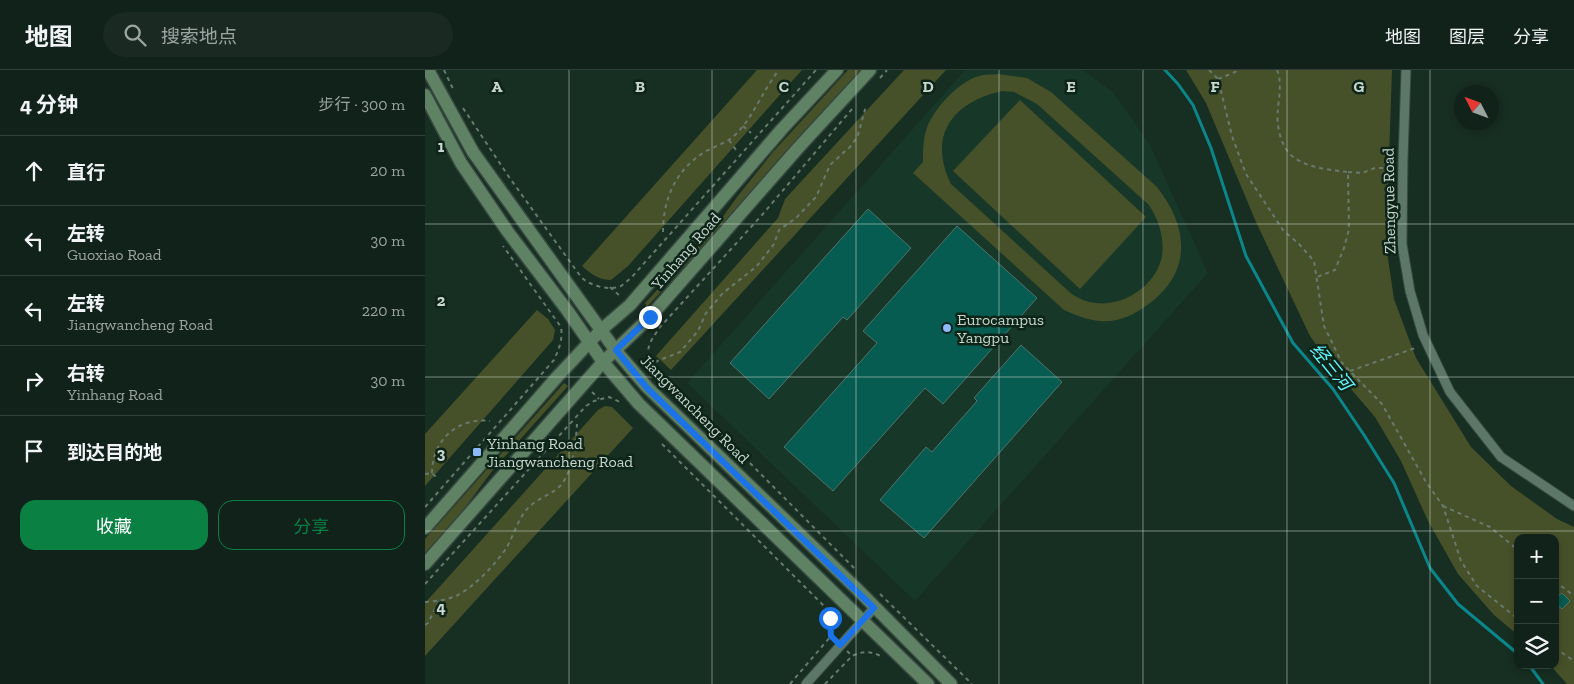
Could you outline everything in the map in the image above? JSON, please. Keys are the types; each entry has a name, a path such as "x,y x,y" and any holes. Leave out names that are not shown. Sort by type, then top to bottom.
{"street":[{"name":"Jiangwancheng Road","path":"429,70 473,152 562,276 580,298 601,330 647,388 951,684"},
{"name":"Yinhang Road","path":"425,528 557,377 601,330 629,306 782,129 837,70"},
{"name":"Zhengyue Road","path":"1407,70 1402,169 1402,244 1410,292 1423,334 1450,392 1501,457 1574,506"},
{"name":"Yinhang Road","path":"425,564 603,362 650,317 799,147 875,74"},
{"path":"425,95 461,162 508,232 619,383 928,684"},
{"path":"806,684 874,608"}],"path":[{"path":"444,70 456,94"},
{"path":"663,232 663,216 667,200 679,175 686,166 703,152 729,140 743,126 754,110 765,88 779,70"},
{"path":"460,103 509,177 584,280 594,286 618,287 631,278 816,70"},
{"path":"875,74 887,70"},
{"path":"1209,70 1218,79 1232,136 1246,174 1283,230 1314,261 1324,326 1342,363 1382,404 1426,482 1443,506 1461,561 1477,586 1514,616"},
{"path":"1218,79 1240,70"},
{"path":"1277,70 1279,74 1277,119 1282,141 1291,156 1305,163 1349,172 1362,173 1375,168 1402,169"},
{"path":"854,106 761,215 661,326 649,347 648,361 654,372 728,441 855,570"},
{"path":"655,362 680,352 698,330 706,313 723,293 757,266 773,244 779,230 796,218 816,197 830,165 852,144 857,135 866,106"},
{"path":"743,126 751,133"},
{"path":"729,140 736,150"},
{"path":"1317,277 1335,270 1345,248 1349,229 1349,172"},
{"path":"1350,371 1428,344"},
{"path":"425,507 554,360"},
{"path":"425,584 586,406 594,401 609,397 623,404"},
{"path":"438,479 432,473 432,460 441,442 448,434 459,426 473,420 490,420"},
{"path":"425,602 439,601 458,595 489,568 506,547 523,513 533,502 560,486 566,477 574,453 577,424"},
{"path":"657,440 826,608 830,615 831,636 852,656"},
{"path":"425,474 432,473"},
{"path":"1443,506 1490,528 1514,547"},
{"path":"1559,584 1574,596"},
{"path":"879,593 972,684"},
{"path":"425,625 428,623 439,601"},
{"path":"790,684 831,636"},
{"path":"1559,651 1574,661"},
{"path":"825,684 852,656 860,652 879,655 884,658"}],"shaded area":[{"path":"757,70 802,70 628,266 611,280 595,276 582,266"},
{"path":"848,70 862,70 647,307 645,303 715,228 773,152"},
{"path":"904,70 946,70 671,370 656,356 778,218 785,199"},
{"name":"Eurocampus Yangpu","path":"965,70 1083,70 1113,92 1150,145 1208,273 915,601 687,383"},
{"path":"1186,70 1392,70 1386,245 1394,299 1416,358 1471,447 1511,486 1557,519 1574,527 1574,684 1567,684 1554,669 1559,669 1559,534 1514,534 1514,632 1494,615 1458,574 1428,521 1401,461 1375,417 1332,367 1310,336 1256,222 1206,103"},
{"path":"998,74 1027,78 1051,92 1157,187 1168,203 1180,234 1181,250 1179,265 1172,279 1161,293 1146,306 1125,318 1113,321 1086,318 1064,310 913,173 923,162 926,131 940,106 955,90 971,79 981,75","holes":["1002,91 1014,92 1037,104 1149,205 1161,231 1163,246 1161,260 1156,272 1139,291 1115,302 1089,302 1075,296 951,184 944,166 942,150 944,136 949,123 958,112 970,103"]},
{"path":"1020,100 1146,217 1080,289 953,171"},
{"path":"537,310 548,319 555,330 553,340 425,486 425,434"},
{"path":"564,383 568,386 492,471 459,516 425,554 425,539"},
{"path":"605,406 612,407 633,428 425,656 425,603 598,410"}],"building":[{"path":"868,209 911,248 847,320 843,317 769,399 730,363"},
{"path":"957,226 1037,298 943,404 925,388 833,491 784,447 877,343 863,331"},
{"path":"1021,345 1062,382 924,538 880,500 926,447 932,452 977,401 974,398"},
{"path":"1562,593 1570,601 1562,609 1559,606 1559,596"}],"waterway":[{"name":"经三河","path":"1165,70 1193,105 1211,148 1246,256 1293,343 1333,389 1394,483 1430,568 1458,604 1514,651"},
{"name":"经三河","path":"1532,669 1543,684"}],"place":[{"name":"Eurocampus Yangpu","path":"947,328"},
{"name":"Yinhang Road Jiangwancheng Road","path":"477,452"}],"route":[{"path":"650,317 616,350 647,388 874,608 840,645 831,636 830,618"}]}
